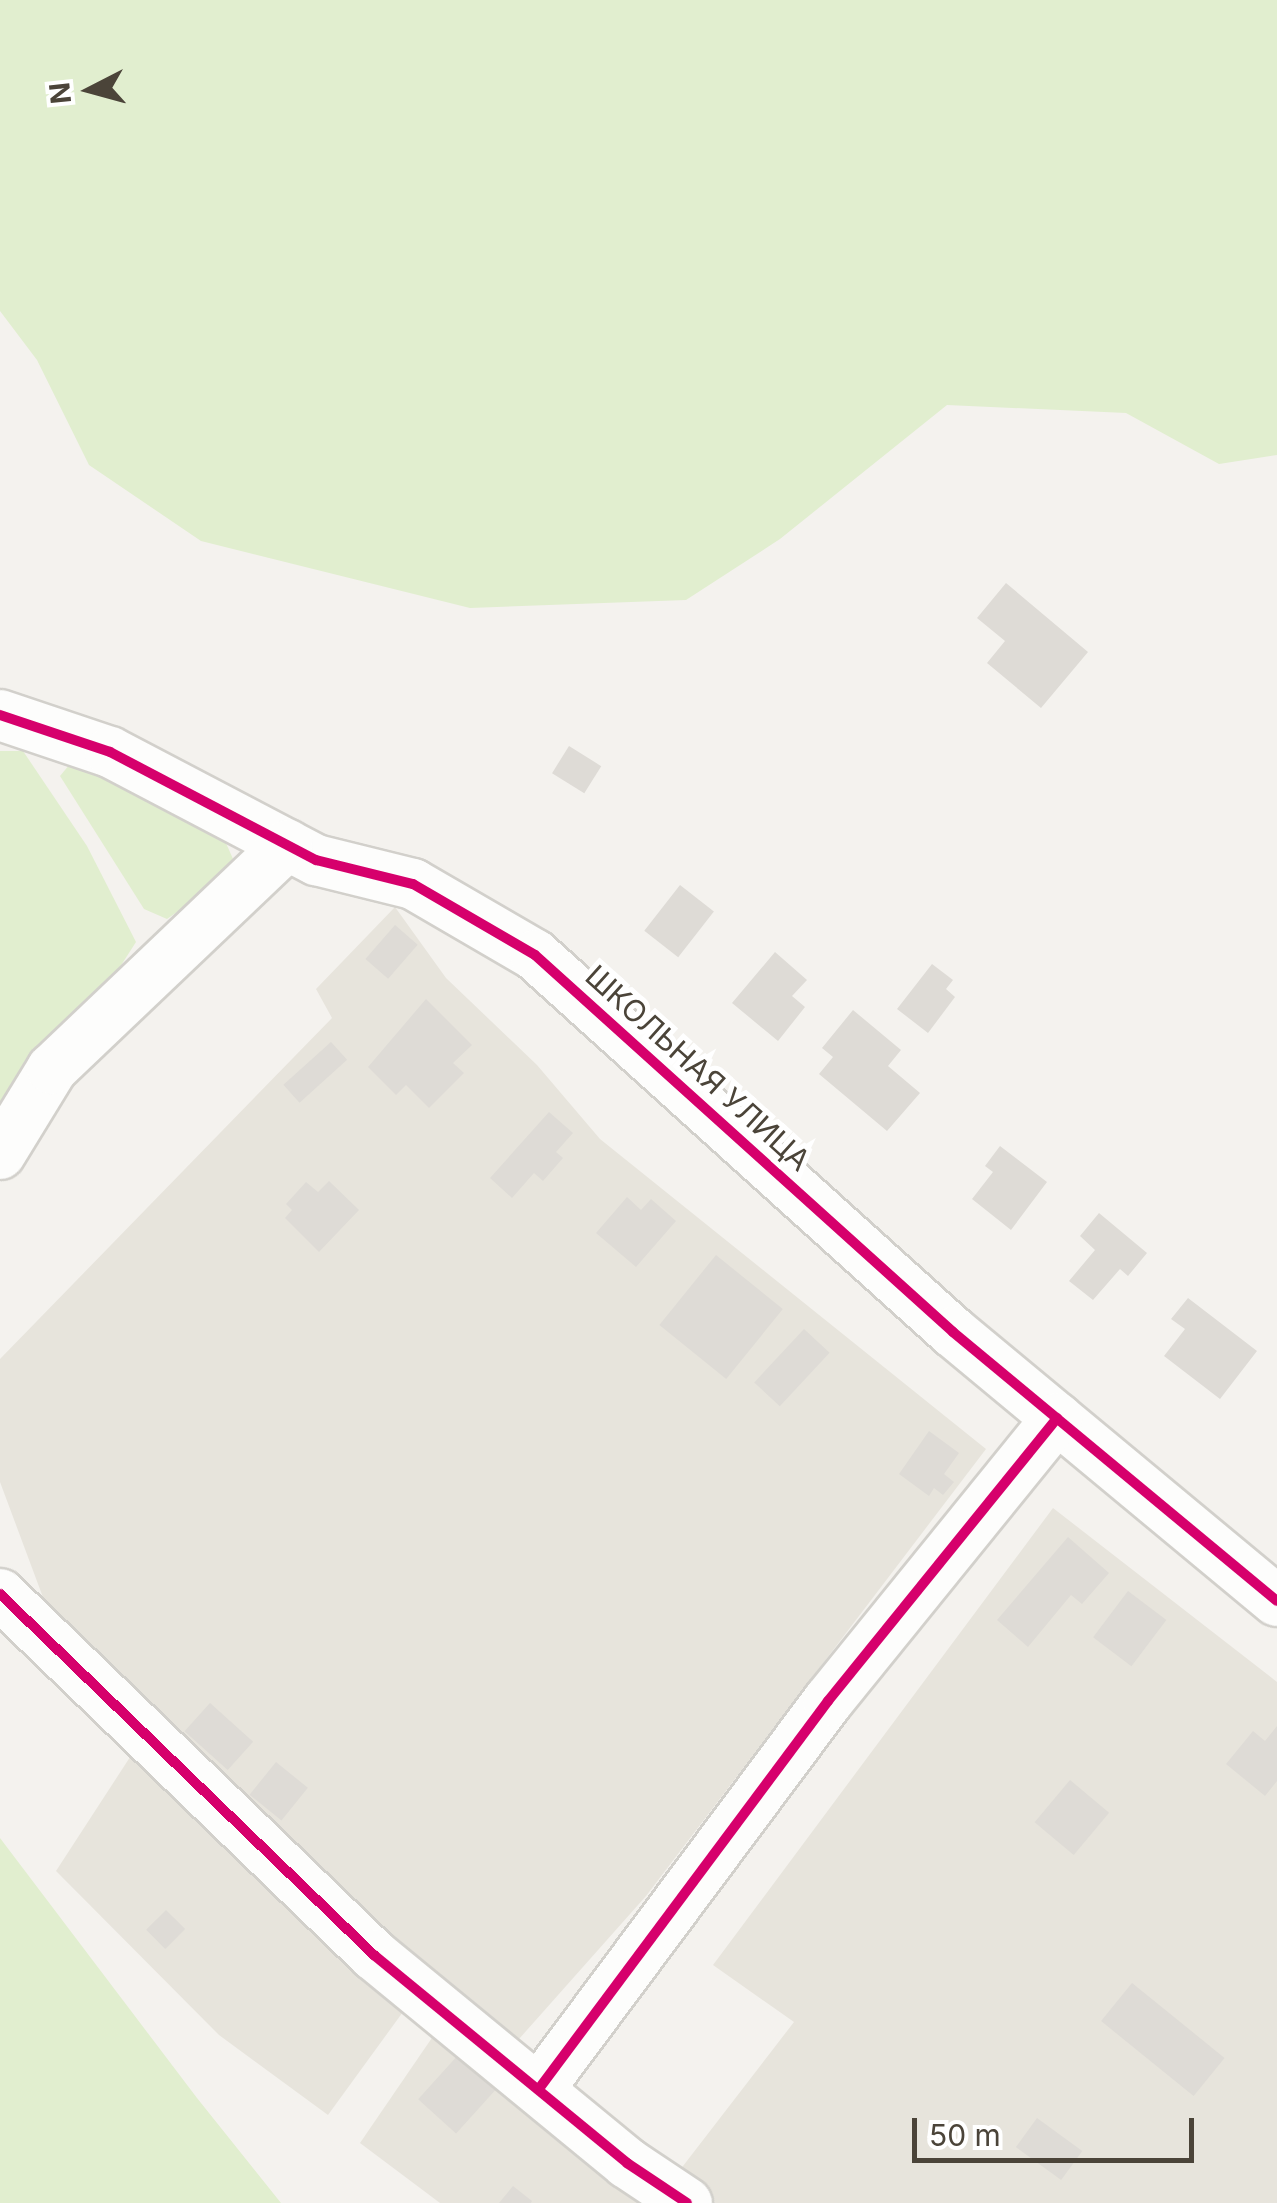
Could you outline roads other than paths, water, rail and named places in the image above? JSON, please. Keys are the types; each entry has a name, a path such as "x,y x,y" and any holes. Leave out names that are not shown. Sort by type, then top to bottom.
{"street":[{"name":"ШКОЛЬНАЯ УЛИЦА","path":"0,715 110,752 316,860 413,884 535,955 952,1332 1277,1600"},
{"path":"0,1154 52,1069 287,845"},
{"path":"541,2086 828,1701 1057,1418"},
{"path":"0,1594 374,1955 541,2086 627,2162 687,2203"}]}
